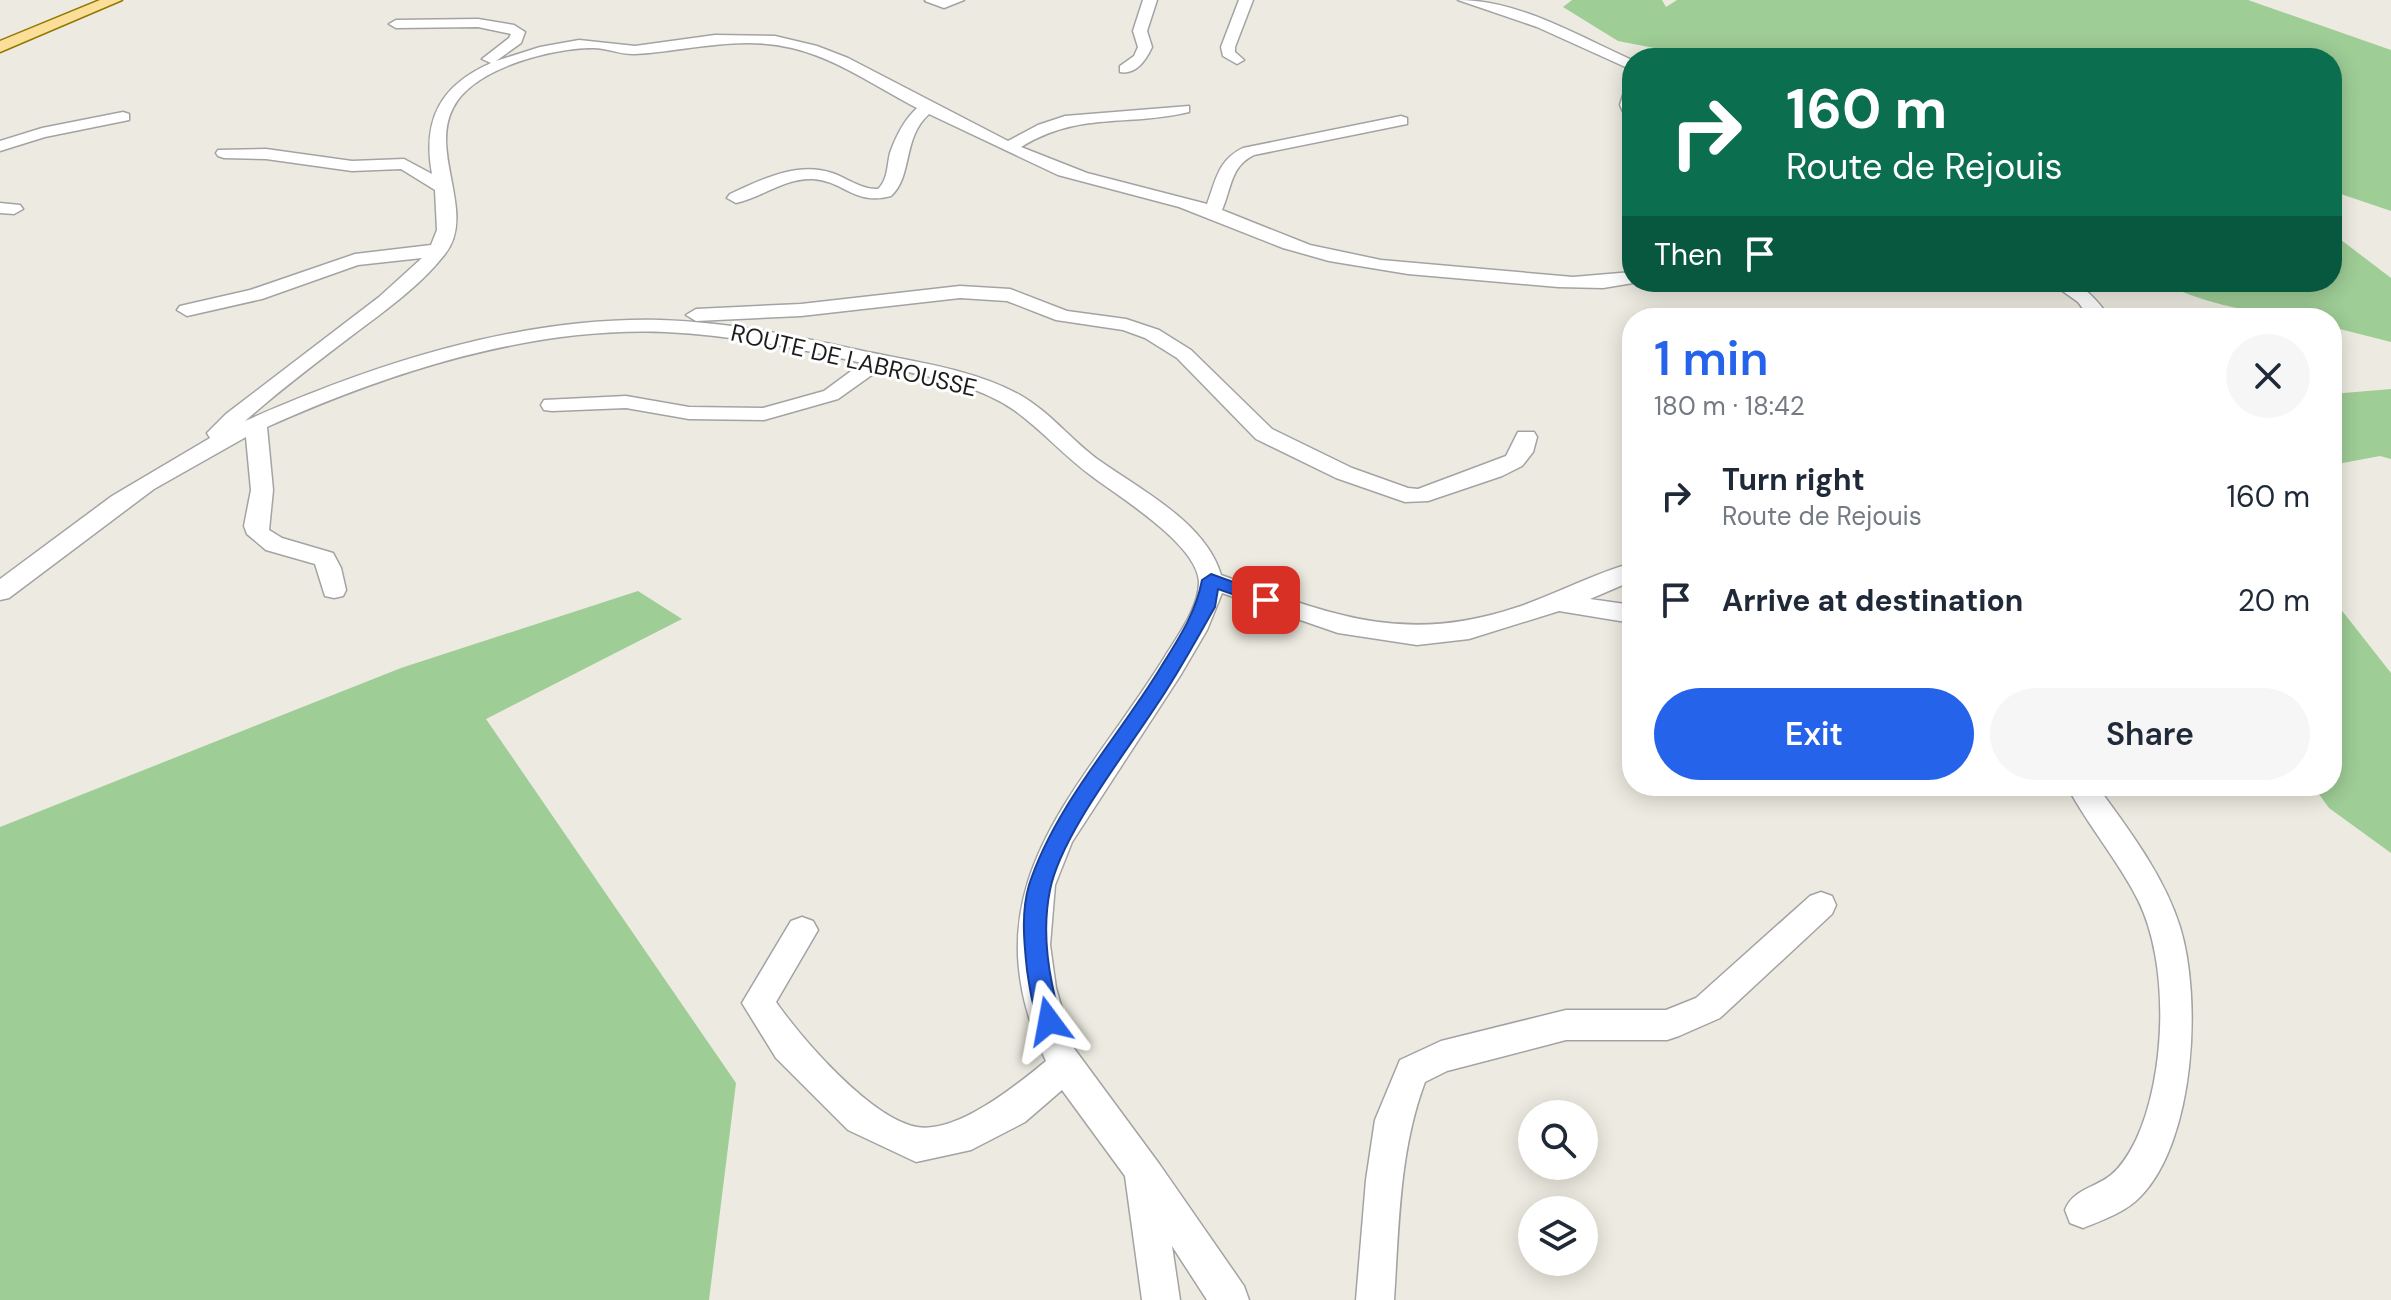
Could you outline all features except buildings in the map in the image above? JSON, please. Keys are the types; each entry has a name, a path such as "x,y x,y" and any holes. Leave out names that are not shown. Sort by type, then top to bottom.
{"main road":[{"path":"0,47 114,0"}],"street":[{"path":"932,1 944,4 957,0"},
{"path":"1125,69 1140,58 1145,47 1140,31 1150,0"},
{"path":"1237,60 1228,53 1228,47 1246,0"},
{"path":"1465,0 1542,24 1622,61"},
{"path":"396,24 439,23 514,29 518,32 516,40 488,59 487,62 494,67"},
{"path":"195,454 256,400 389,298 439,250 448,219 441,186 437,127 441,109 465,84 494,67 518,58 590,43 629,50 707,40 770,38 797,44 855,65 1009,147 1088,180 1183,202 1304,248 1358,260 1560,281 1622,278"},
{"path":"736,198 766,183 814,174 825,175 866,194 882,194 893,185 894,170 910,127 917,116 929,107"},
{"path":"1009,147 1035,132 1067,120 1138,116 1184,109"},
{"path":"0,146 42,133 123,117"},
{"path":"1212,212 1221,196 1227,164 1233,158 1249,151 1401,121"},
{"path":"224,153 266,154 352,166 404,164 441,186"},
{"path":"187,310 255,295 355,260 439,250"},
{"path":"641,326 698,315 801,310 960,292 998,292 1063,316 1126,325 1152,334 1184,354 1264,434 1300,453 1394,492 1420,496 1494,471 1514,461 1522,452 1526,437"},
{"path":"2075,292 2092,308"},
{"name":"ROUTE DE LABROUSSE","path":"0,592 76,535 195,454 256,425 342,390 487,346 564,330 641,326 718,330 791,341 879,360 982,388 1019,404 1197,550 1211,580"},
{"path":"552,405 626,402 689,413 764,414 831,395 879,360"},
{"path":"256,425 262,490 256,526 259,534 274,544 324,559 334,590"},
{"path":"1230,1300 1142,1169 1057,1051 1041,992 1034,934 1039,887 1059,842 1152,698 1206,607 1211,580 1347,627 1418,636 1518,617 1622,575"},
{"path":"1556,602 1622,612"},
{"path":"2083,1210 2113,1196 2133,1179 2149,1151 2168,1090 2176,1010 2172,964 2164,926 2147,889 2087,796"},
{"path":"1375,1300 1384,1180 1393,1120 1412,1071 1441,1057 1566,1025 1667,1025 1708,1008 1821,905"},
{"path":"802,930 758,1003 788,1047 860,1118 916,1145 958,1138 1013,1110 1067,1065"},
{"path":"1142,1169 1161,1300"}],"green space":[{"path":"1572,0 1662,0 1666,7 1677,0 2248,0 2391,50 2391,211 2342,194 2342,48 1654,48 1618,41 1563,7"},
{"path":"2342,241 2391,278 2391,342 2342,330 2342,308 2235,308 2183,292 2342,292"},
{"path":"2391,389 2391,459 2380,456 2342,463 2342,393"},
{"path":"638,591 682,619 486,719 736,1083 709,1300 0,1300 0,827 401,668"},
{"path":"2342,611 2391,673 2391,853 2329,808 2320,796 2342,796"}],"route":[{"path":"1049,1021 1041,992 1034,934 1039,887 1059,842 1094,783 1152,698 1206,607 1211,580 1266,600"}]}
